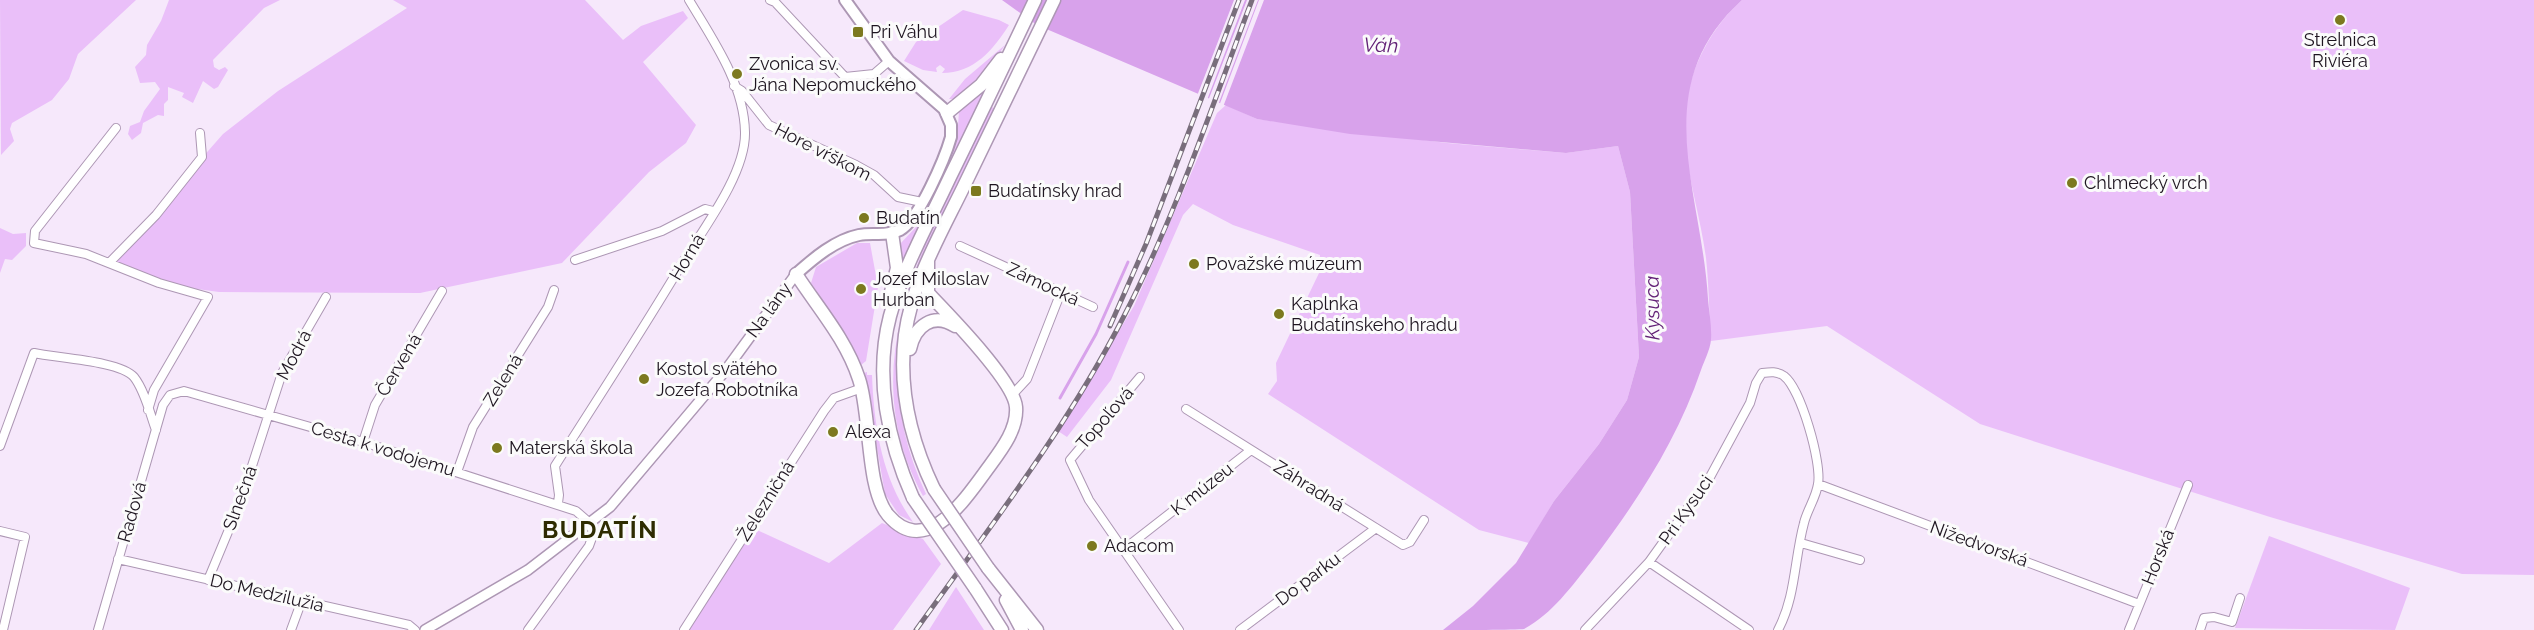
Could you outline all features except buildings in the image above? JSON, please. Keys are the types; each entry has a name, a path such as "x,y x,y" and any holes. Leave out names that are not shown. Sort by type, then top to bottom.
{"main road":[{"path":"845,0 889,61 947,113 951,125 950,141 922,202 907,225 892,233 897,268 886,315 888,326"},
{"path":"1002,630 914,498 895,453 886,410 884,364 888,326 904,277 1035,0"},
{"path":"1037,630 988,568 934,489 911,430 904,352 908,321 928,260 1054,0"},
{"path":"947,113 981,85 1018,37"},
{"name":"Na lány","path":"796,274 831,247 848,238 866,234 892,233"},
{"path":"796,274 841,340 862,388 879,499 889,516 896,522 920,530 933,527 953,513 993,460 1015,422 1016,407 1013,394 998,373 928,292 928,260"},
{"path":"905,383 913,337 921,326 940,320 958,328"},
{"path":"988,568 1022,630"}],"street":[{"name":"Horná","path":"558,503 555,466 731,182 744,146 743,118 734,86 720,51 689,0"},
{"path":"770,0 775,2 844,77 874,74 889,61"},
{"name":"Hore vŕškom","path":"734,86 742,91 770,125 856,165 874,176 898,197 922,202"},
{"path":"116,128 35,231 34,243 86,254 159,284 208,297 154,390 148,410"},
{"path":"110,262 156,215 202,157 200,133"},
{"path":"575,260 662,231 705,209 713,211"},
{"name":"Zámocká","path":"960,246 1093,307"},
{"name":"Na lány","path":"425,630 528,570 591,524 610,507 725,371 796,274"},
{"name":"Zelená","path":"457,472 473,427 548,307 554,290"},
{"name":"Červená","path":"363,442 375,405 442,291"},
{"path":"1013,394 1027,379 1060,292"},
{"name":"Modrá","path":"268,415 282,373 326,297"},
{"path":"0,446 34,352 91,361 132,374 139,384 156,430"},
{"name":"Pri Kysuci","path":"1585,630 1648,562 1710,477 1750,403 1762,373 1778,373 1795,389 1817,462 1818,484"},
{"name":"Topoľová","path":"1124,550 1089,500 1070,460 1140,377"},
{"name":"Železničná","path":"684,630 824,411 834,398 862,388"},
{"name":"Cesta k vodojemu","path":"170,395 191,391 363,442 558,503 576,511 591,524"},
{"name":"Radová","path":"98,630 163,405 170,395"},
{"name":"Záhradná","path":"1186,409 1403,545 1410,542 1424,520"},
{"name":"Slnečná","path":"208,579 240,503 268,415"},
{"name":"K múzeu","path":"1124,550 1251,450"},
{"path":"1778,630 1787,613 1795,582 1804,524 1818,484"},
{"name":"Nižedvorská","path":"1818,484 2139,604"},
{"name":"Horská","path":"2129,630 2188,485"},
{"path":"528,630 589,546 593,535 591,524"},
{"name":"Do parku","path":"1240,630 1376,528"},
{"path":"0,531 25,537 3,630"},
{"path":"1801,543 1860,560"},
{"path":"1124,550 1179,630"},
{"name":"Do Medzilužia","path":"118,559 409,625 415,630"},
{"path":"1648,562 1749,630"},
{"path":"2200,630 2204,618 2214,617 2232,622 2240,598"},
{"path":"291,630 302,600"}],"shaded area":[{"path":"0,0 136,0 78,54 69,79 52,100 12,123 10,129 14,141 1,155"},
{"path":"169,0 280,0 264,8 213,60 214,67 219,70 225,67 228,70 218,87 214,89 203,81 193,103 182,97 184,93 168,87 164,116 158,115 143,123 141,133 132,140 128,134 130,126 140,122 144,111 160,89 155,82 140,83 135,67 146,55 147,45 161,21"},
{"path":"393,0 585,0 623,40 641,26 683,11 688,18 643,62 696,125 686,143 649,172 562,263 420,293 219,292 168,285 103,264 136,233 223,134 278,91 407,8"},
{"path":"1742,0 2534,0 2534,575 2462,574 2270,517 1980,424 1827,326 1711,341 1706,258 1689,172 1684,123 1690,84 1705,47 1728,14"},
{"path":"963,10 1009,25 989,51 964,69 942,73 945,69 940,65 936,68 937,72 923,70 904,61 916,42"},
{"path":"1005,45 973,87 957,98 949,99 965,79"},
{"path":"988,86 902,269 900,244 916,227 957,141 959,111"},
{"path":"1226,105 1257,119 1447,143 1566,153 1618,146 1630,192 1639,357 1627,400 1599,444 1554,501 1529,543 1479,530 1268,394 1277,381 1276,363 1319,273 1320,255 1233,225 1193,204 1183,215 1111,380 1067,437 1058,431 1134,306 1217,113"},
{"path":"993,107 994,111 900,329 898,372 901,413 910,454 926,494 923,496 902,445 894,395 896,346 906,298 923,250 989,110"},
{"path":"0,228 13,234 26,233 26,246 12,260 5,259 0,273"},
{"path":"857,243 870,243 878,287 866,361 861,365 843,331 811,283 816,267"},
{"path":"867,372 867,375 872,375 878,433 887,470 902,505 913,522 899,515 885,494 864,373"},
{"path":"882,523 923,539 941,564 893,630 687,630 755,529 829,563"},
{"path":"2269,536 2410,588 2395,630 2235,628"},
{"path":"956,587 984,630 929,630"}],"water":[{"path":"1002,0 1742,0 1713,33 1695,68 1687,104 1687,142 1691,180 1704,259 1711,330 1709,348 1680,422 1654,470 1624,517 1591,562 1544,616 1524,629 1443,630 1473,606 1516,563 1554,501 1599,444 1627,400 1639,357 1630,192 1618,146 1566,153 1350,134 1257,119 1037,25"}],"pier":[{"path":"1234,0 1245,0 1207,100 1197,96"},
{"path":"1247,0 1258,0 1218,105 1208,101"},
{"path":"1259,0 1264,0 1223,107 1219,106"}],"waterway":[{"path":"1060,398 1096,334 1128,262"}],"railway":[{"path":"1110,326 1146,244 1239,0"},
{"path":"916,630 1052,438 1078,398 1124,316 1177,200 1252,0"}],"place":[{"name":"Strelnica Riviéra","path":"2340,20"},
{"name":"Pri Váhu","path":"858,32"},
{"name":"Zvonica sv. Jána Nepomuckého","path":"737,74"},
{"name":"Chlmecký vrch","path":"2072,183"},
{"name":"Budatínsky hrad","path":"976,191"},
{"name":"Budatín","path":"864,218"},
{"name":"Považské múzeum","path":"1194,264"},
{"name":"Jozef Miloslav Hurban","path":"861,289"},
{"name":"Kaplnka Budatínskeho hradu","path":"1279,314"},
{"name":"Kostol svätého Jozefa Robotníka","path":"644,379"},
{"name":"Alexa","path":"833,432"},
{"name":"Materská škola","path":"497,448"},
{"name":"Adacom","path":"1092,546"}],"district":[{"name":"BUDATÍN","path":"600,530"}],"water label":[{"name":"Váh","path":"1381,45"},
{"name":"Kysuca","path":"1652,308"}]}
